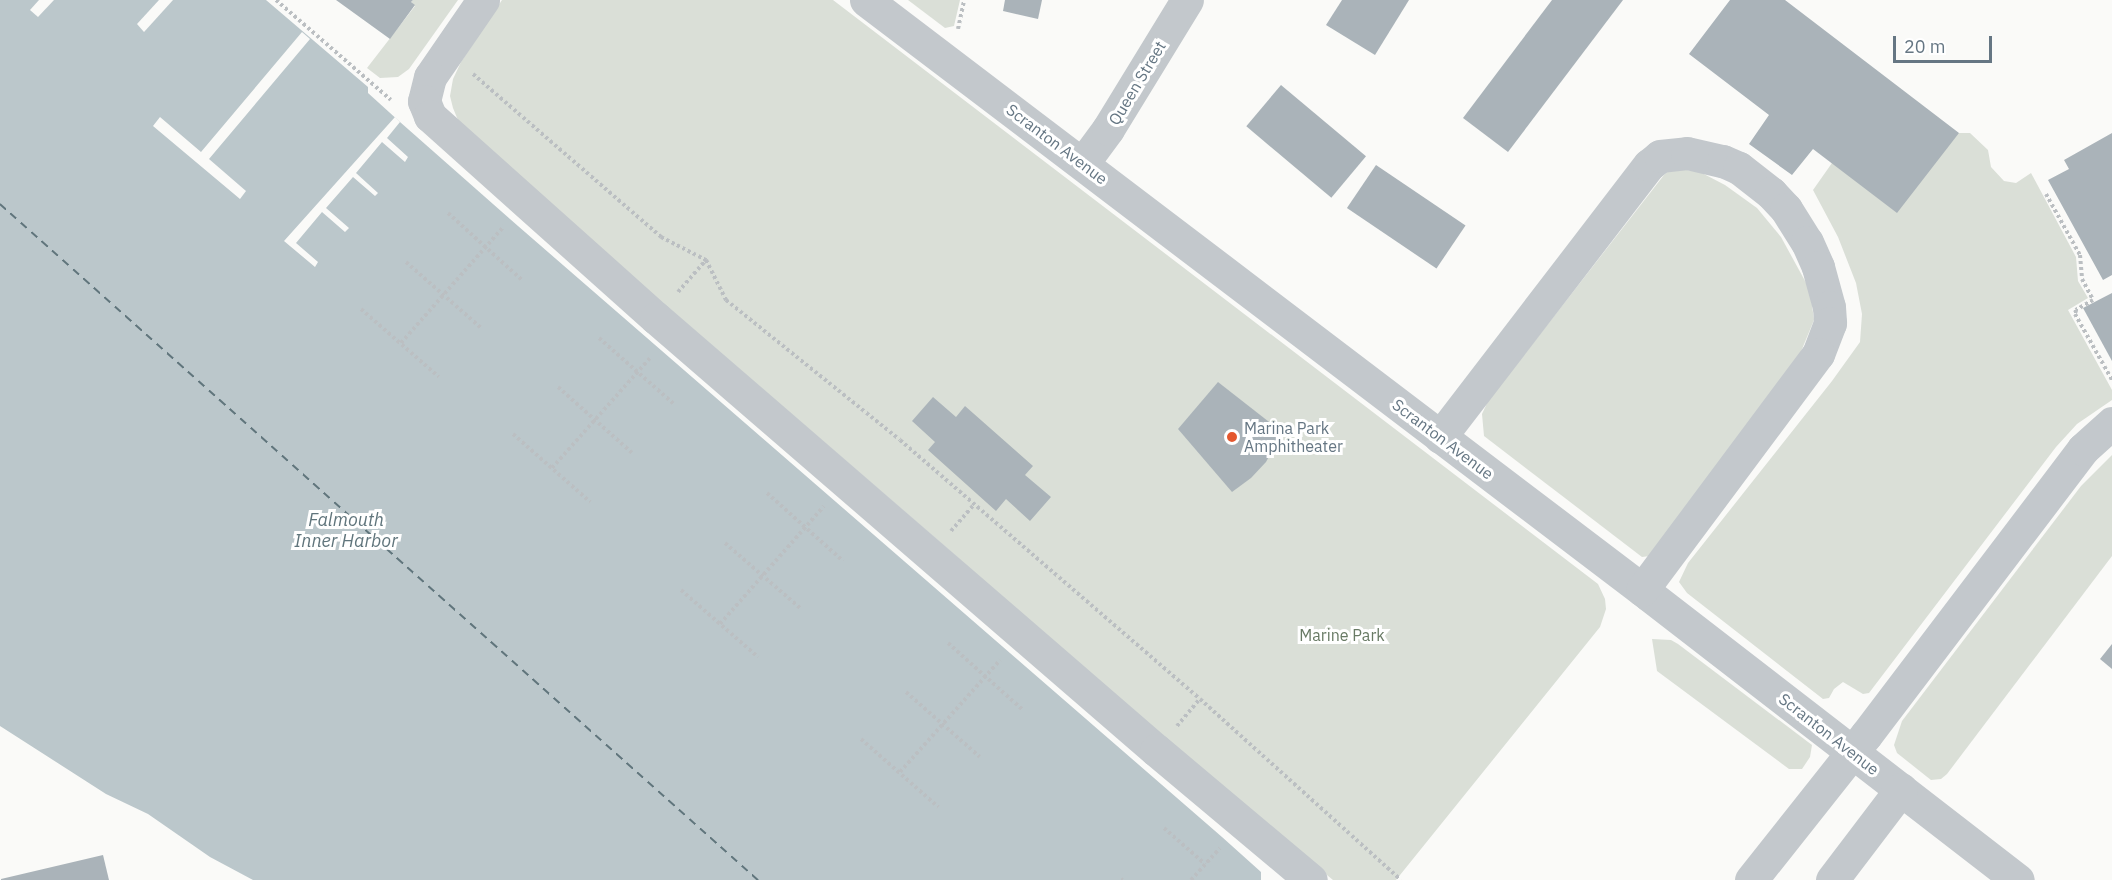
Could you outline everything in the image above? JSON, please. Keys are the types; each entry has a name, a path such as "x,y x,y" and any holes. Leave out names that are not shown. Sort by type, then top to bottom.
{"street":[{"path":"483,0 430,77 424,101 430,116 656,318 1311,880"},
{"name":"Scranton Avenue","path":"866,0 1642,590 2018,880"},
{"name":"Queen Street","path":"1083,163 1108,129 1187,0"},
{"path":"1440,437 1649,165 1660,156 1687,153 1723,161 1739,168 1772,193 1786,209 1807,242 1818,267 1829,308 1830,323 1818,354 1642,590"},
{"path":"1751,880 1852,752 2083,449 2112,423"},
{"path":"1832,880 1900,789"}],"path":[{"path":"276,0 390,100 424,101"},
{"path":"958,31 964,0"},
{"path":"454,41 470,56 472,73 661,237 706,260 726,300 900,440 1200,699 1401,880"},
{"path":"2046,194 2080,255 2082,279 2093,300 2076,310 2075,314 2112,380"},
{"path":"448,213 524,280"},
{"path":"401,343 509,221"},
{"path":"656,318 706,260"},
{"path":"406,262 481,328"},
{"path":"361,309 439,377"},
{"path":"599,338 675,405"},
{"path":"552,468 653,354"},
{"path":"558,387 632,453"},
{"path":"513,434 590,502"},
{"path":"767,493 843,561"},
{"path":"720,624 828,501"},
{"path":"725,543 800,608"},
{"path":"681,590 758,657"},
{"path":"948,643 1023,710"},
{"path":"900,772 1001,659"},
{"path":"906,692 980,757"},
{"path":"861,739 938,807"},
{"path":"1191,880 1243,823"},
{"path":"1164,828 1205,864"}],"green space":[{"path":"413,0 458,0 409,69 398,77 380,78 367,68 415,6 411,2"},
{"name":"Marine Park","path":"502,0 833,0 1598,584 1605,599 1606,609 1600,627 1396,880 1333,880 1173,749 948,549 471,138 460,125 453,108 450,96 453,79 461,62"},
{"path":"908,0 960,0 954,26 945,28"},
{"path":"1959,133 1970,133 1988,150 1991,167 2004,181 2016,183 2031,173 2076,257 2078,281 2088,298 2068,310 2112,390 2112,400 2077,424 2056,447 1869,693 1863,694 1843,682 1834,689 1829,698 1823,699 1687,593 1679,582 1688,563 1832,381 1860,342 1862,314 1856,283 1838,237 1813,190 1832,163"},
{"path":"1670,170 1700,172 1725,185 1757,208 1781,237 1810,290 1814,320 1800,354 1650,556 1642,557 1484,436 1482,414 1488,401 1664,175"},
{"path":"2112,455 2112,556 1947,774 1941,779 1931,780 1897,753 1894,745 1902,721 2081,486"},
{"path":"1652,639 1671,640 1678,644 1812,745 1810,757 1802,769 1789,769 1657,671"}],"water":[{"name":"Falmouth Inner Harbor","path":"0,0 266,0 368,87 368,93 518,226 1222,837 1261,872 1261,880 253,880 210,857 148,814 106,794 0,726"}],"pier":[{"path":"39,0 54,0 38,17 30,10"},
{"path":"159,0 173,0 144,32 137,24"},
{"path":"302,32 310,39 209,159 246,191 240,199 153,126 160,117 201,152"},
{"path":"395,117 400,122 387,138 408,157 405,162 382,142 356,173 378,193 375,196 353,177 326,208 349,228 345,232 322,212 296,243 318,262 315,267 284,241"}],"building":[{"path":"336,0 413,0 411,2 415,5 390,39"},
{"path":"1005,0 1042,0 1038,19 1003,11"},
{"path":"1342,0 1409,0 1375,55 1326,25"},
{"path":"1552,0 1623,0 1508,152 1463,118"},
{"path":"1730,0 1785,0 1959,133 1897,213 1813,149 1792,175 1749,144 1769,115 1689,54"},
{"path":"1281,85 1366,156 1331,198 1246,126"},
{"path":"2112,133 2112,275 2103,280 2048,180 2069,169 2064,160"},
{"path":"1376,165 1466,225 1436,269 1347,208"},
{"path":"2112,293 2112,361 2083,308"},
{"name":"Marina Park Amphitheater","path":"1218,382 1282,432 1266,462 1251,478 1232,492 1178,429"},
{"path":"933,397 956,417 965,406 1033,466 1025,475 1051,497 1030,521 1006,499 996,511 928,450 935,442 912,421"},
{"path":"2112,644 2112,669 2100,659"},
{"path":"103,855 109,880 1,880 1,879"}],"ferry route":[{"path":"0,204 758,880"}],"place":[{"name":"Marina Park Amphitheater","path":"1232,437"}]}
